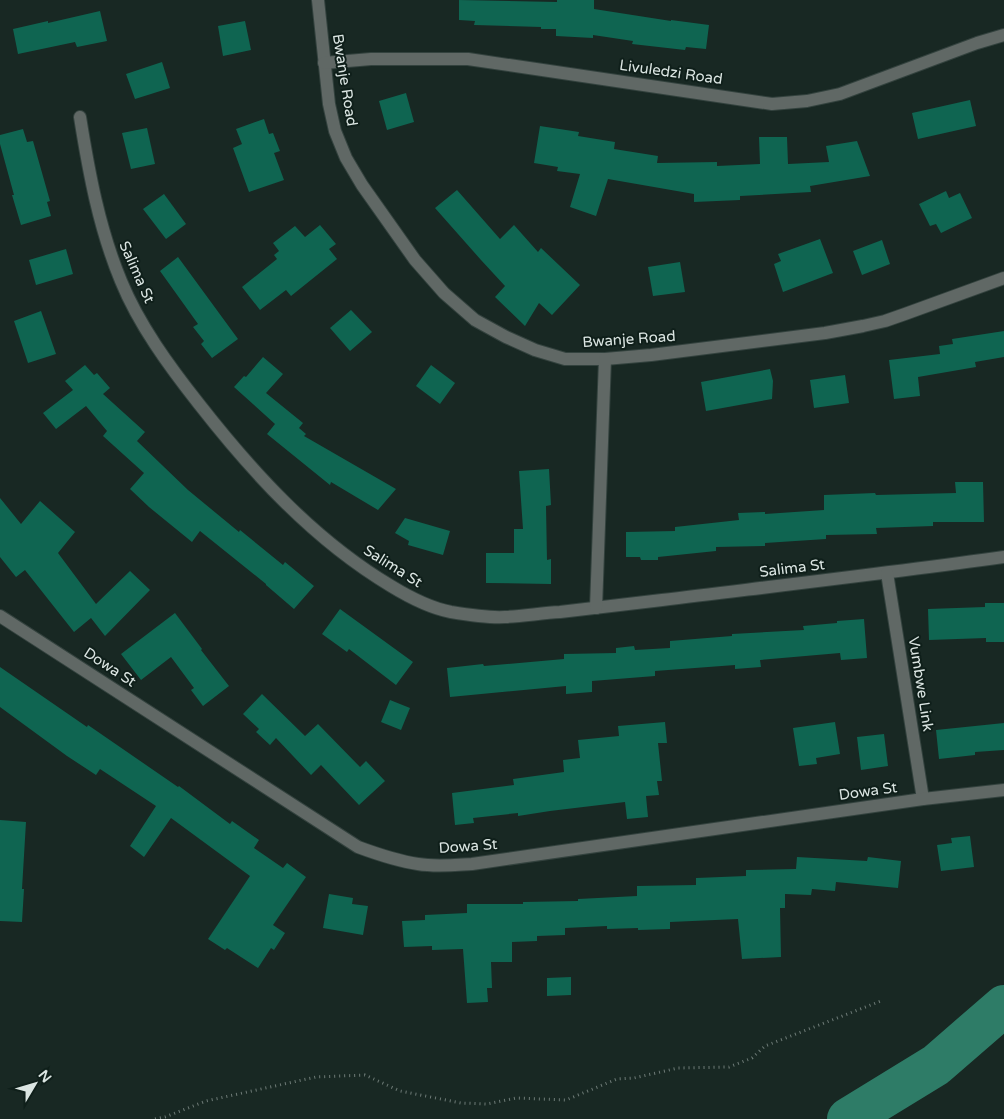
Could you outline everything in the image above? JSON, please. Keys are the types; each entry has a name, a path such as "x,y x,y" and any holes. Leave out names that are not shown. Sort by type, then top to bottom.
{"street":[{"name":"Bwanje Road","path":"318,0 329,104 335,131 346,158 362,185 415,260 444,293 475,320 535,350 565,359 605,359 825,333 863,326 905,314 1004,278"},
{"name":"Livuledzi Road","path":"324,63 371,59 468,59 772,104 806,101 840,94 977,43 1004,35"},
{"name":"Salima St","path":"80,117 89,175 104,235 122,284 149,335 219,430 270,488 338,549 372,575 413,599 447,611 477,616 503,617 596,608 1004,557"},
{"path":"596,608 605,359"},
{"name":"Vumbwe Link","path":"887,573 923,799"},
{"name":"Dowa St","path":"0,616 358,847 390,858 419,864 446,866 472,864 923,799 1004,790"}],"path":[{"path":"155,1119 206,1101 316,1077 365,1075 400,1091 461,1104 487,1104 516,1098 566,1100 617,1079 634,1078 678,1068 729,1067 752,1058 765,1046 881,1001"}],"building":[{"path":"459,0 557,2 557,0 594,0 594,9 709,25 706,49 686,47 685,50 632,44 633,41 593,35 593,38 556,36 556,29 541,29 541,27 474,25 475,21 459,20"},
{"path":"100,11 107,41 77,47 75,42 18,54 13,29"},
{"path":"245,21 251,50 223,56 218,26"},
{"path":"162,62 170,88 135,99 126,74"},
{"path":"406,93 414,122 387,130 379,101"},
{"path":"970,100 976,126 918,139 912,113"},
{"path":"264,119 269,134 273,133 280,151 274,153 284,180 249,192 233,148 242,144 236,129"},
{"path":"540,126 579,132 578,136 615,142 614,149 658,156 657,163 717,162 717,166 760,164 759,137 787,137 788,164 829,162 826,146 857,141 870,176 810,186 811,192 740,196 740,200 694,202 694,194 608,179 596,216 570,207 580,174 557,171 558,167 534,163"},
{"path":"147,128 155,164 131,169 122,133"},
{"path":"23,129 27,142 33,141 50,201 47,202 51,216 21,225 0,144 0,135"},
{"path":"457,190 500,239 514,225 538,252 541,248 580,285 552,315 539,303 525,326 495,297 505,286 435,208"},
{"path":"946,191 949,198 960,193 972,218 941,233 936,224 930,226 919,204"},
{"path":"164,194 186,224 166,239 143,209"},
{"path":"320,225 336,244 329,249 337,259 291,296 286,290 260,310 242,287 277,259 274,255 279,251 273,243 295,226 305,237"},
{"path":"820,239 833,273 783,292 774,264 781,261 778,254"},
{"path":"882,240 890,264 862,275 853,251"},
{"path":"66,249 73,274 36,285 29,260"},
{"path":"178,257 238,339 212,358 201,344 204,341 193,327 198,324 160,271"},
{"path":"680,262 685,292 653,296 648,267"},
{"path":"351,310 372,332 350,351 330,328"},
{"path":"41,311 56,354 28,363 14,321"},
{"path":"1004,331 1004,357 975,362 976,367 918,377 920,396 894,399 889,360 940,354 939,346 953,344 952,339"},
{"path":"263,357 283,374 266,393 303,423 299,428 306,434 304,436 396,489 378,510 331,482 330,485 267,434 275,424 234,387 244,376 246,377"},
{"path":"85,365 94,375 97,373 110,388 103,394 145,432 137,441 188,490 239,532 240,530 283,565 285,562 314,586 294,609 200,531 192,542 130,489 144,473 103,436 107,431 86,406 56,429 43,413 73,390 65,381"},
{"path":"431,365 455,383 440,404 416,386"},
{"path":"770,369 773,381 772,399 706,411 701,382"},
{"path":"845,375 849,403 814,408 810,380"},
{"path":"549,469 551,505 546,506 547,560 551,559 551,584 486,583 486,553 514,553 514,529 523,529 519,471"},
{"path":"955,482 983,482 984,522 933,522 933,526 876,528 877,534 826,535 826,539 765,543 765,546 716,547 716,551 658,557 658,560 641,560 640,557 626,557 626,532 675,531 675,527 739,520 738,513 765,512 765,514 824,510 824,495 956,493"},
{"path":"0,498 21,524 40,501 75,532 58,553 96,604 130,571 150,590 105,636 91,618 74,632 25,570 16,577 0,557"},
{"path":"405,518 450,531 443,555 408,545 409,541 395,533"},
{"path":"985,603 1004,603 1004,642 986,642 986,638 929,640 928,609 985,607"},
{"path":"340,609 413,662 396,685 349,649 347,652 322,634"},
{"path":"175,613 229,686 203,706 191,690 194,688 171,657 141,680 121,654"},
{"path":"864,619 867,658 841,660 840,653 760,660 761,667 735,669 735,665 655,671 655,676 592,681 592,692 566,694 566,686 450,697 447,668 564,659 564,654 616,653 616,648 634,646 635,650 670,648 670,641 732,636 732,634 804,630 803,626"},
{"path":"0,667 87,727 88,725 179,786 230,824 232,821 259,840 254,848 283,868 287,863 306,877 273,925 285,933 274,950 271,948 258,968 227,948 225,950 208,939 250,876 171,818 144,857 130,846 156,806 100,769 96,775 0,707"},
{"path":"262,694 305,736 318,724 360,767 366,761 385,781 359,805 321,765 311,775 276,738 270,745 256,732 259,729 243,714"},
{"path":"390,700 410,708 401,730 381,722"},
{"path":"665,722 667,743 658,743 662,781 657,781 659,795 646,796 648,817 627,819 625,802 518,816 518,813 473,818 474,823 455,825 452,793 514,785 513,779 564,772 563,760 580,758 578,740 619,736 618,726"},
{"path":"835,722 840,754 816,758 817,764 799,766 793,728"},
{"path":"1004,723 1004,750 975,752 975,755 939,759 936,730"},
{"path":"884,734 888,766 861,770 857,737"},
{"path":"0,820 26,822 22,922 0,921"},
{"path":"970,836 974,867 941,871 937,845 952,843 951,838"},
{"path":"797,857 867,861 868,857 901,861 898,888 836,882 835,891 812,889 811,895 785,894 785,908 780,908 781,957 742,959 738,919 670,922 670,929 607,929 607,926 565,928 565,935 537,936 537,941 512,942 512,962 491,962 492,988 487,988 488,1002 467,1003 463,949 432,950 432,946 404,947 402,921 425,920 425,915 467,913 467,904 523,904 523,902 578,901 578,899 637,896 637,886 696,885 696,878 746,876 746,870 796,869"},
{"path":"329,894 353,898 352,904 368,906 363,935 323,928"},
{"path":"571,977 571,995 547,996 547,978"}],"waterway":[{"path":"848,1119 936,1065 1004,1006"}]}
